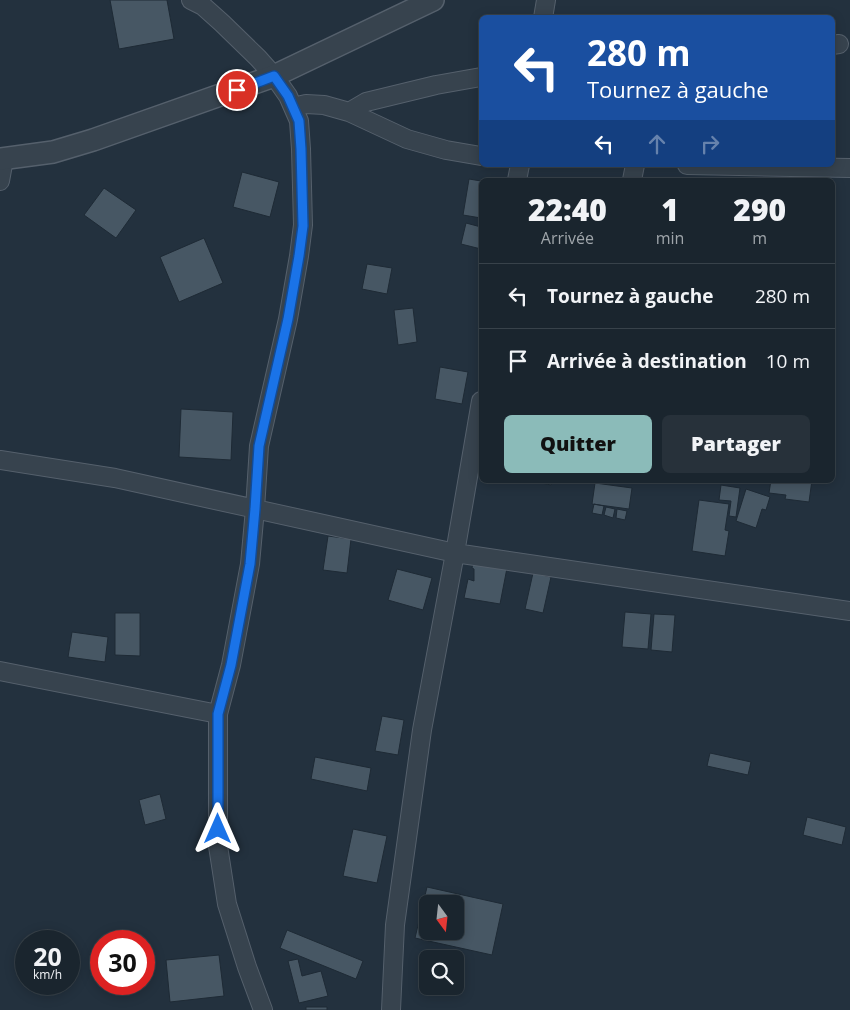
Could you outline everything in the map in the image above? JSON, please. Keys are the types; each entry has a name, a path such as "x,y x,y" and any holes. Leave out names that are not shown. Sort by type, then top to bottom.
{"street":[{"path":"191,0 204,6 274,76 288,96 299,121 301,149 303,226 299,256 288,319 259,446 250,564 231,665 218,714 218,846 228,904 247,967 263,1010"},
{"path":"0,181 2,159 53,152 93,140 274,76 433,0"},
{"path":"544,15 546,0"},
{"path":"349,112 366,102 436,85 479,77"},
{"path":"293,107 306,104 324,105 349,112 407,139 446,150 479,156"},
{"path":"796,167 850,168"},
{"path":"391,1010 394,925 420,739 455,554 479,413"},
{"path":"0,460 115,478 455,554 850,611"},
{"path":"0,671 218,714"}],"building":[{"path":"110,0 167,0 174,39 119,49"},
{"path":"242,172 279,182 270,217 233,207"},
{"path":"469,179 479,181 479,218 463,215"},
{"path":"104,188 136,210 116,238 84,215"},
{"path":"466,223 479,226 479,248 461,244"},
{"path":"204,238 223,283 179,302 160,257"},
{"path":"367,264 392,268 387,294 362,289"},
{"path":"413,308 417,342 398,345 394,310"},
{"path":"440,367 468,372 462,404 435,399"},
{"path":"181,409 233,412 231,460 179,457"},
{"path":"595,483 632,488 629,509 592,504"},
{"path":"771,483 812,483 809,502 785,499 786,495 769,493"},
{"path":"721,485 740,488 736,517 729,516 731,501 719,500"},
{"path":"746,489 770,497 766,510 762,509 756,528 736,521"},
{"path":"699,500 729,504 725,530 729,531 725,556 692,551"},
{"path":"594,504 604,506 602,515 592,513"},
{"path":"606,507 615,509 613,518 604,515"},
{"path":"617,509 627,511 625,520 616,518"},
{"path":"328,536 351,539 347,573 323,570"},
{"path":"473,562 507,568 500,604 464,598 468,579 474,581"},
{"path":"397,569 432,578 423,610 388,600"},
{"path":"533,573 551,577 543,613 525,609"},
{"path":"625,612 651,614 648,649 622,647"},
{"path":"115,613 140,613 140,656 115,655"},
{"path":"654,614 675,615 672,652 651,650"},
{"path":"72,632 108,637 105,662 68,657"},
{"path":"382,716 404,720 398,755 375,751"},
{"path":"710,753 751,762 748,775 707,766"},
{"path":"315,757 371,768 367,791 311,779"},
{"path":"160,794 166,819 145,825 139,800"},
{"path":"807,817 846,827 842,845 803,835"},
{"path":"353,829 387,836 377,883 343,876"},
{"path":"427,887 463,895 425,895"},
{"path":"464,895 503,904 492,955 424,940 464,940"},
{"path":"419,921 419,939 415,938"},
{"path":"287,930 363,961 356,979 280,948"},
{"path":"219,955 224,996 170,1002 166,960"},
{"path":"298,959 302,976 321,971 328,996 299,1003 288,961"},
{"path":"306,1007 327,1007 327,1010 306,1010"}],"route":[{"path":"218,829 218,714 231,665 250,564 259,446 288,319 303,226 299,121 288,96 274,76 237,90"}]}
